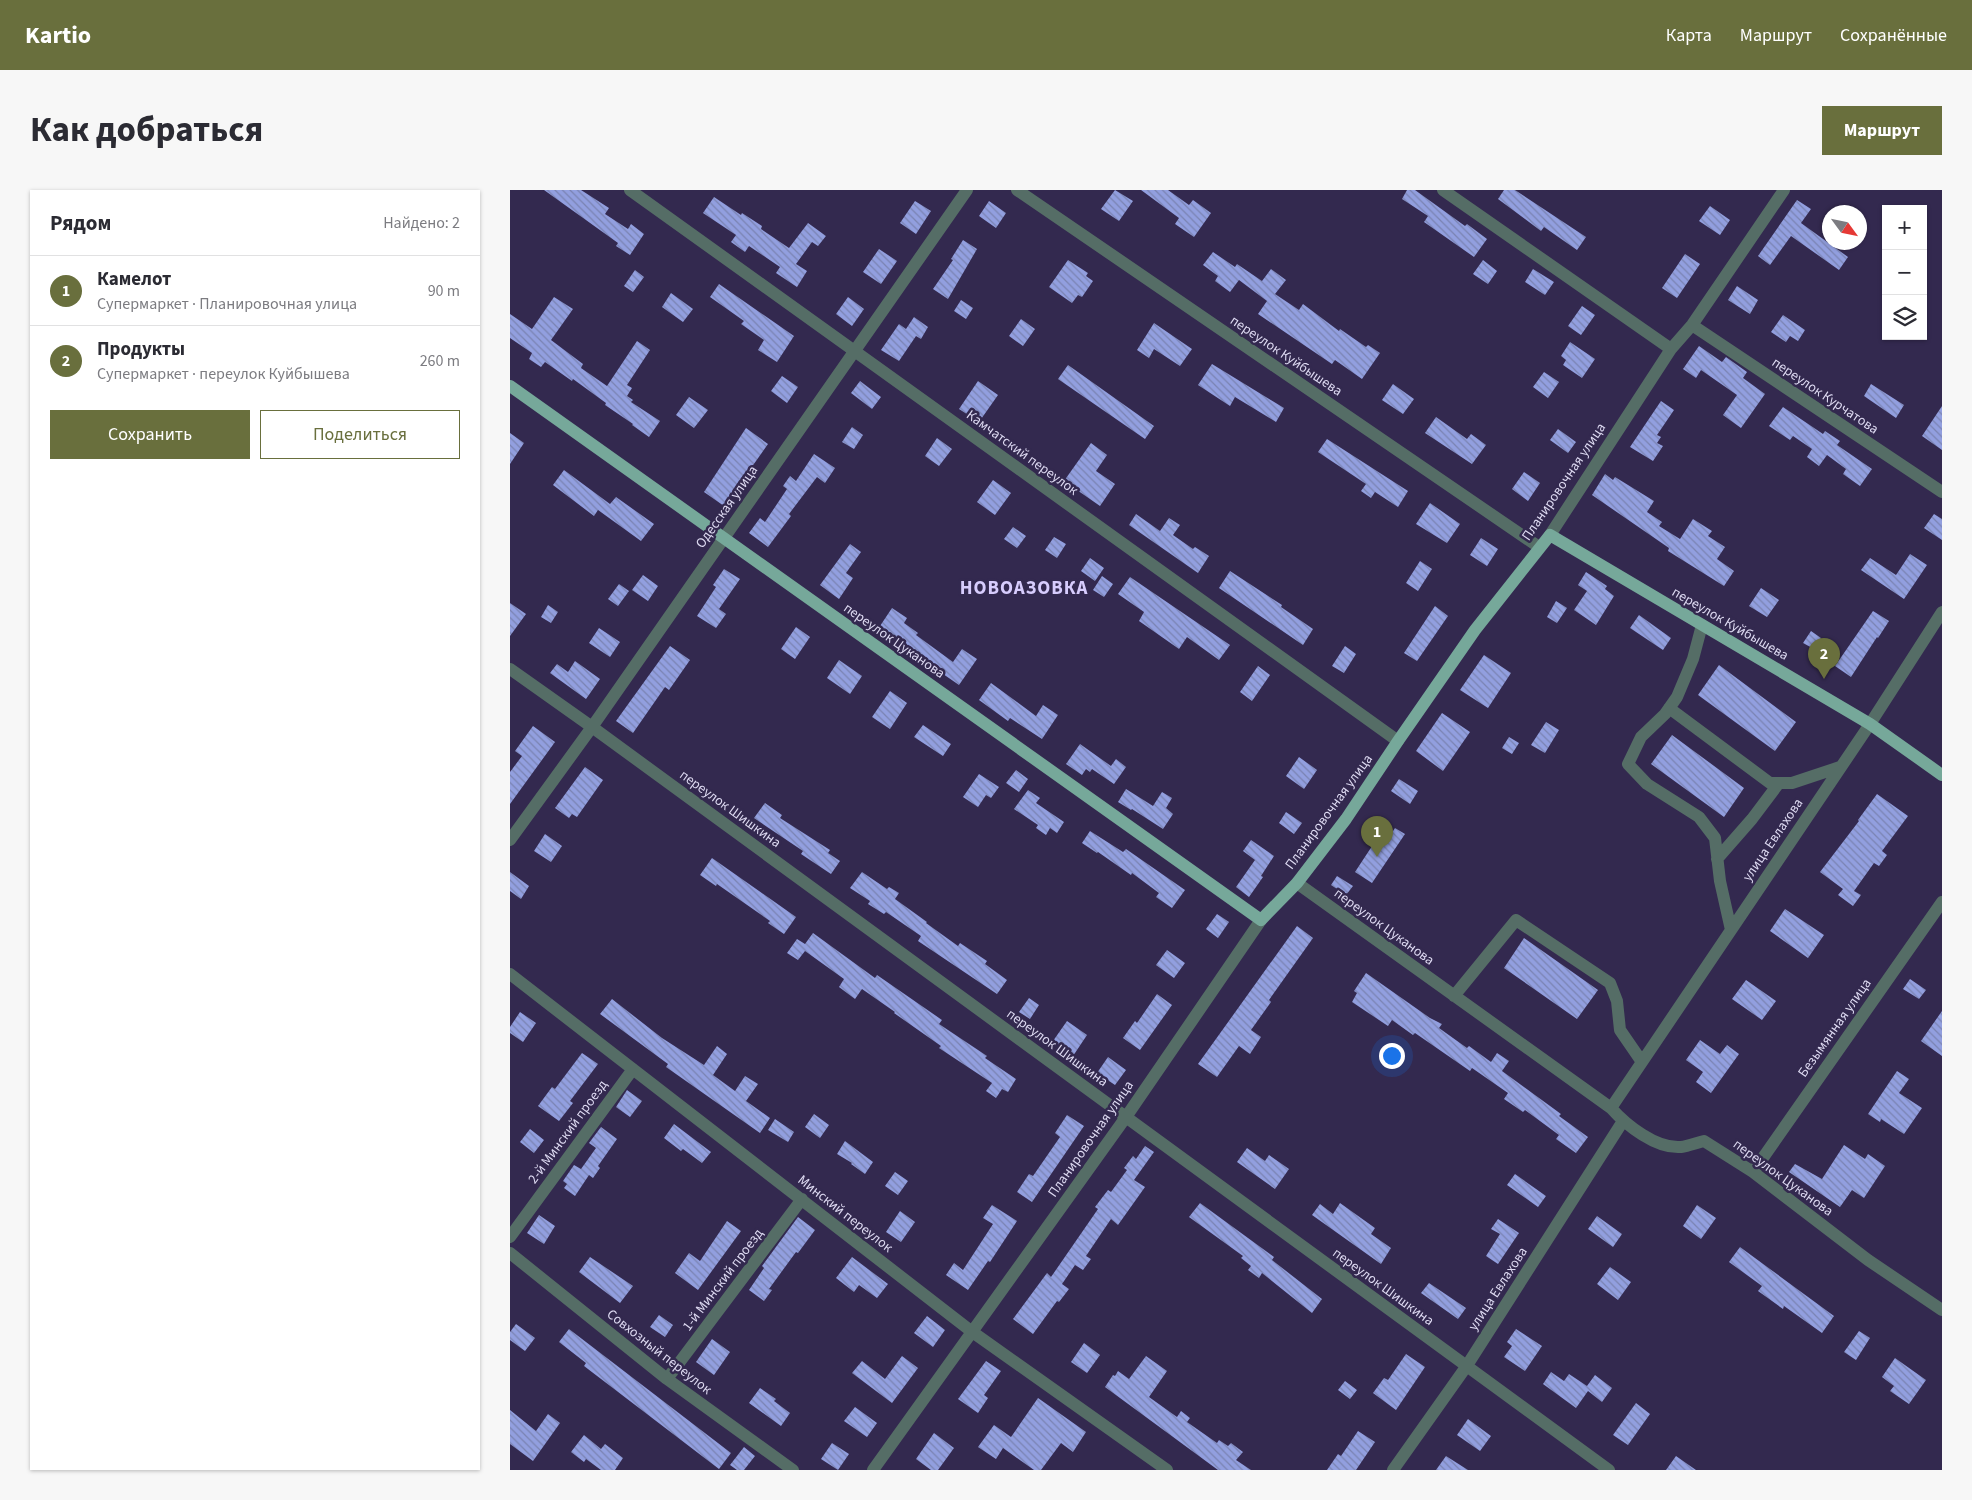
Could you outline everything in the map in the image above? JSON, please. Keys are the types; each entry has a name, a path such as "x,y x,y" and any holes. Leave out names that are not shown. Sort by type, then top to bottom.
{"main road":[{"name":"переулок Цуканова","path":"510,386 1261,920"},
{"name":"Планировочная улица","path":"1261,920 1297,883 1346,819 1475,630 1550,535"},
{"name":"переулок Куйбышева","path":"1550,535 1870,724 1942,774"}],"street":[{"name":"Камчатский переулок","path":"630,190 1398,741"},
{"name":"Одесская улица","path":"510,840 592,727 967,190"},
{"name":"переулок Куйбышева","path":"1017,190 1539,547"},
{"path":"1443,190 1671,349"},
{"name":"Планировочная улица","path":"1550,535 1671,349 1692,324 1784,190"},
{"name":"переулок Курчатова","path":"1692,324 1942,492"},
{"name":"улица Евлахова","path":"1611,1108 1870,724 1942,612"},
{"name":"улица Евлахова","path":"1702,625 1693,659 1677,697 1641,737 1628,764 1647,784 1699,817 1715,838 1720,881 1731,930"},
{"name":"переулок Шишкина","path":"510,669 1609,1470"},
{"name":"улица Евлахова","path":"1669,708 1770,783 1792,783 1840,768"},
{"name":"улица Евлахова","path":"1717,859 1752,819 1779,783"},
{"name":"переулок Цуканова","path":"1297,883 1611,1108 1623,1121 1660,1145 1680,1147 1704,1141 1753,1172 1868,1260 1942,1310"},
{"name":"Безымянная улица","path":"1753,1172 1942,902"},
{"name":"Планировочная улица","path":"873,1470 1126,1117 1261,920"},
{"path":"1454,996 1516,920 1610,983 1617,1002 1620,1030 1629,1046 1642,1062"},
{"name":"Минский переулок","path":"510,974 971,1331 1167,1470"},
{"name":"2-й Минский проезд","path":"510,1237 633,1069"},
{"name":"улица Евлахова","path":"1393,1470 1466,1367 1623,1121"},
{"name":"1-й Минский проезд","path":"668,1379 802,1199"},
{"name":"Совхозный переулок","path":"510,1253 668,1379 793,1470"}],"building":[{"path":"544,190 581,190 609,208 605,214 628,229 631,224 644,234 630,255 616,246 618,243"},
{"path":"1115,190 1133,201 1119,221 1101,209"},
{"path":"1141,190 1168,190 1189,205 1193,200 1211,213 1194,237 1175,224 1179,218"},
{"path":"1407,190 1415,190 1465,226 1467,224 1487,239 1474,257 1424,222 1428,216 1402,199"},
{"path":"1504,190 1515,190 1586,237 1577,250 1544,227 1541,231 1498,199"},
{"path":"714,197 762,226 761,229 789,248 808,223 826,236 818,246 812,242 796,264 807,271 797,287 776,273 780,267 749,246 745,252 731,242 736,235 703,213"},
{"path":"1797,200 1811,209 1801,223 1822,238 1822,250 1838,250 1848,257 1839,270 1791,236 1770,265 1758,256"},
{"path":"915,201 931,211 916,234 900,223"},
{"path":"989,201 1006,213 996,228 979,216"},
{"path":"1710,206 1730,220 1720,235 1699,221"},
{"path":"963,240 977,249 948,299 933,289 953,260 951,259"},
{"path":"879,249 897,261 881,284 863,272"},
{"path":"1213,252 1235,267 1237,264 1262,281 1271,269 1286,280 1275,294 1299,310 1303,304 1339,331 1340,329 1366,347 1368,345 1380,353 1362,379 1335,360 1332,364 1258,314 1267,301 1239,280 1230,292 1215,281 1218,276 1203,265"},
{"path":"1685,254 1700,264 1677,298 1662,288"},
{"path":"1068,260 1088,273 1086,276 1093,281 1082,297 1078,295 1072,303 1049,287"},
{"path":"1483,260 1497,271 1488,284 1473,274"},
{"path":"1533,269 1554,282 1545,295 1525,282"},
{"path":"635,270 644,277 633,292 624,286"},
{"path":"719,284 794,336 777,362 758,350 764,340 741,324 744,321 710,297"},
{"path":"1737,286 1758,300 1750,314 1728,300"},
{"path":"671,293 693,309 683,322 662,307"},
{"path":"554,297 573,309 551,340 583,364 581,368 607,386 637,341 650,350 627,385 632,388 627,396 633,400 631,402 660,421 649,437 573,379 572,381 545,362 541,367 529,359 532,353 510,338 510,314 532,329"},
{"path":"848,297 864,309 852,326 836,314"},
{"path":"961,300 973,308 966,319 954,311"},
{"path":"1582,306 1595,315 1581,335 1568,326"},
{"path":"1783,315 1805,330 1798,341 1790,336 1786,342 1771,332"},
{"path":"914,317 928,327 921,339 916,336 899,361 881,350 899,324 906,329"},
{"path":"1021,319 1035,329 1023,346 1009,336"},
{"path":"1154,323 1192,349 1180,366 1154,349 1149,358 1137,350"},
{"path":"1570,342 1595,359 1582,378 1563,365 1566,360 1561,356"},
{"path":"1699,346 1722,362 1726,357 1747,372 1743,378 1765,394 1741,428 1723,415 1737,395 1701,370 1696,378 1683,369"},
{"path":"1212,364 1284,408 1276,422 1235,397 1230,406 1198,385"},
{"path":"1068,365 1154,426 1145,439 1058,379"},
{"path":"1544,372 1559,382 1548,398 1533,387"},
{"path":"782,376 798,387 787,403 771,391"},
{"path":"860,381 881,397 872,409 851,393"},
{"path":"978,381 998,395 979,422 959,409"},
{"path":"1393,384 1414,399 1403,414 1382,400"},
{"path":"1871,384 1904,405 1896,418 1864,396"},
{"path":"689,397 708,410 694,428 676,415"},
{"path":"1661,401 1674,410 1657,435 1661,437 1657,443 1663,446 1653,461 1630,447"},
{"path":"1942,406 1942,450 1922,436"},
{"path":"1783,407 1823,434 1825,431 1840,441 1837,445 1872,469 1860,486 1843,474 1846,469 1827,455 1819,466 1807,457 1812,449 1793,436 1790,440 1769,426"},
{"path":"1436,417 1467,439 1471,434 1486,445 1472,464 1425,433"},
{"path":"852,427 863,435 854,449 842,442"},
{"path":"746,428 768,444 724,506 704,492"},
{"path":"1558,429 1576,442 1568,453 1550,440"},
{"path":"510,433 524,443 510,464"},
{"path":"937,438 952,449 939,466 925,456"},
{"path":"1327,439 1408,491 1398,507 1375,492 1371,498 1361,491 1366,484 1318,452"},
{"path":"1091,443 1107,455 1096,471 1115,484 1100,506 1064,481"},
{"path":"814,454 835,468 825,483 817,477 789,514 791,516 768,547 749,533 760,518 765,522 787,489 783,486 790,476 796,481"},
{"path":"564,470 610,504 616,497 654,524 641,541 598,510 594,516 553,485"},
{"path":"1524,472 1540,483 1528,501 1512,489"},
{"path":"1605,474 1613,480 1615,477 1654,501 1647,512 1662,522 1659,526 1680,539 1693,519 1712,531 1708,536 1725,547 1717,559 1734,571 1724,586 1668,551 1669,548 1592,495"},
{"path":"993,480 1011,493 995,515 977,502"},
{"path":"1430,503 1460,524 1447,543 1416,524"},
{"path":"1136,514 1160,531 1169,518 1180,525 1173,535 1193,549 1195,547 1209,556 1198,573 1129,525"},
{"path":"1934,514 1942,519 1942,540 1924,528"},
{"path":"1013,527 1026,536 1017,548 1004,539"},
{"path":"1054,537 1066,544 1057,558 1045,550"},
{"path":"1481,538 1498,549 1487,566 1470,555"},
{"path":"850,544 861,552 846,573 853,578 839,599 820,585"},
{"path":"1910,554 1927,565 1904,599 1861,570 1870,558 1896,575"},
{"path":"1090,558 1104,568 1095,581 1081,571"},
{"path":"1420,561 1432,569 1418,591 1406,583"},
{"path":"724,569 740,579 719,609 726,614 716,628 697,616 716,587 713,585"},
{"path":"1230,571 1282,605 1281,607 1313,629 1303,645 1219,588"},
{"path":"1586,572 1607,586 1605,589 1614,596 1596,625 1574,610 1587,591 1578,585"},
{"path":"643,575 658,586 648,601 632,590"},
{"path":"1102,576 1113,584 1104,597 1093,590"},
{"path":"1130,577 1230,645 1219,660 1187,637 1179,649 1139,621 1144,612 1118,594"},
{"path":"619,584 629,591 618,606 608,599"},
{"path":"1761,588 1779,600 1767,617 1749,606"},
{"path":"1556,601 1567,608 1557,623 1547,617"},
{"path":"510,603 526,614 510,636"},
{"path":"548,605 558,612 551,623 541,617"},
{"path":"1435,606 1448,616 1417,661 1404,653"},
{"path":"892,608 907,618 904,623 918,633 916,635 953,662 962,649 977,659 959,685 878,629"},
{"path":"1873,611 1889,621 1851,677 1835,666"},
{"path":"1639,615 1671,638 1663,650 1630,628"},
{"path":"796,627 810,637 795,659 781,649"},
{"path":"599,628 620,642 610,657 589,643"},
{"path":"1811,631 1821,638 1814,649 1803,643"},
{"path":"670,646 690,660 669,690 665,687 633,733 616,721"},
{"path":"1345,646 1356,654 1344,673 1332,666"},
{"path":"1484,655 1511,673 1488,708 1460,690"},
{"path":"839,660 862,676 850,694 827,678"},
{"path":"575,661 600,679 586,699 550,673 557,664 568,672"},
{"path":"1719,665 1796,722 1775,751 1698,695"},
{"path":"1258,666 1270,675 1252,701 1240,692"},
{"path":"991,683 1036,716 1043,705 1058,715 1042,739 1010,718 1008,721 979,700"},
{"path":"890,691 907,703 890,729 872,717"},
{"path":"1442,713 1470,732 1443,771 1416,751"},
{"path":"1546,722 1559,730 1545,753 1531,745"},
{"path":"923,725 951,744 943,756 914,737"},
{"path":"533,726 555,742 510,804 510,772 522,756 515,751"},
{"path":"1672,735 1744,788 1724,817 1651,764"},
{"path":"1509,737 1519,743 1512,754 1502,748"},
{"path":"1080,744 1111,766 1116,759 1126,767 1114,784 1092,769 1090,772 1086,769 1082,775 1066,764"},
{"path":"1299,757 1317,770 1304,789 1286,776"},
{"path":"585,767 603,780 577,817 572,814 569,818 555,808"},
{"path":"1016,770 1028,779 1019,792 1006,783"},
{"path":"979,774 999,787 991,798 986,795 978,807 963,797"},
{"path":"1399,779 1418,791 1410,804 1391,791"},
{"path":"1126,789 1153,806 1162,792 1172,798 1166,808 1173,814 1163,829 1118,802"},
{"path":"1028,790 1040,798 1036,803 1064,822 1057,833 1050,828 1046,835 1036,828 1038,825 1014,809"},
{"path":"1877,794 1908,816 1882,851 1887,855 1879,866 1874,863 1854,891 1861,895 1853,906 1838,895 1843,889 1820,872"},
{"path":"765,803 782,815 780,818 830,850 828,853 840,861 831,874 801,854 803,851 754,818"},
{"path":"1286,812 1302,823 1294,834 1279,823"},
{"path":"1395,828 1405,834 1372,883 1355,872 1378,837 1386,842"},
{"path":"1090,831 1123,852 1126,849 1185,890 1172,908 1156,897 1159,893 1132,873 1131,875 1082,843"},
{"path":"545,834 562,846 551,862 534,851"},
{"path":"1251,840 1274,856 1261,876 1263,877 1249,897 1236,887 1255,860 1243,851"},
{"path":"712,858 796,917 784,934 768,923 770,921 717,884 716,886 700,875"},
{"path":"510,872 529,886 521,899 510,891"},
{"path":"862,872 887,889 889,887 899,893 895,899 958,946 960,943 987,961 985,964 1007,980 997,994 918,941 921,936 886,912 884,914 868,904 870,901 850,888"},
{"path":"1337,876 1353,886 1346,895 1331,885"},
{"path":"1785,909 1824,935 1808,958 1770,931"},
{"path":"1217,914 1229,922 1218,938 1206,929"},
{"path":"1297,926 1313,938 1269,1000 1271,1002 1251,1030 1261,1037 1250,1054 1239,1046 1217,1077 1198,1064"},
{"path":"813,933 875,978 877,975 942,1020 939,1024 987,1056 985,1058 1016,1079 1008,1092 1002,1089 996,1098 986,1091 992,1083 939,1048 941,1046 862,989 855,999 839,987 844,979 805,951 798,960 787,953 797,939 805,944"},
{"path":"1524,938 1598,990 1577,1019 1504,968"},
{"path":"1167,950 1185,963 1174,978 1156,965"},
{"path":"1366,973 1430,1018 1442,1024 1439,1028 1467,1048 1469,1046 1491,1062 1497,1053 1509,1061 1502,1071 1561,1114 1559,1116 1588,1137 1576,1153 1556,1139 1559,1135 1525,1110 1523,1112 1504,1099 1508,1093 1472,1068 1470,1071 1415,1033 1413,1035 1392,1020 1388,1026 1352,1002 1357,993 1354,991"},
{"path":"1910,979 1926,990 1919,999 1903,989"},
{"path":"1746,980 1776,1001 1762,1020 1732,999"},
{"path":"1157,994 1172,1005 1140,1050 1123,1038 1135,1021 1137,1023"},
{"path":"1029,998 1039,1005 1030,1019 1019,1012"},
{"path":"612,999 662,1038 704,1065 717,1046 727,1054 713,1075 735,1091 745,1076 758,1084 746,1101 770,1118 760,1133 666,1067 668,1064 600,1014"},
{"path":"1942,1011 1942,1056 1921,1041"},
{"path":"520,1012 536,1023 523,1042 510,1033 510,1027"},
{"path":"1067,1021 1087,1035 1073,1056 1053,1041"},
{"path":"1700,1040 1720,1054 1727,1045 1739,1054 1711,1093 1696,1082 1703,1072 1686,1060"},
{"path":"582,1053 598,1064 570,1101 573,1103 559,1121 538,1106 552,1087 555,1089"},
{"path":"1108,1057 1126,1070 1115,1085 1097,1073"},
{"path":"1897,1071 1909,1079 1899,1093 1922,1108 1904,1134 1881,1119 1880,1122 1868,1114"},
{"path":"627,1090 642,1101 630,1117 616,1107"},
{"path":"814,1114 829,1125 820,1138 805,1127"},
{"path":"1067,1115 1084,1126 1032,1202 1017,1192 1029,1174 1033,1176 1060,1137 1055,1133"},
{"path":"775,1119 794,1132 788,1142 768,1130"},
{"path":"674,1124 711,1152 702,1163 683,1149 681,1151 664,1138"},
{"path":"601,1127 617,1139 598,1166 600,1168 593,1178 589,1175 575,1196 564,1188 567,1184 563,1181 574,1165 581,1169 596,1148 589,1143"},
{"path":"530,1129 544,1140 534,1153 520,1142"},
{"path":"845,1141 873,1162 865,1174 837,1154"},
{"path":"1844,1145 1865,1159 1868,1154 1885,1166 1864,1198 1852,1190 1840,1207 1789,1172 1795,1164 1822,1179"},
{"path":"1145,1146 1154,1152 1134,1180 1145,1187 1118,1225 1111,1219 1086,1256 1091,1259 1083,1270 1075,1265 1062,1284 1069,1289 1059,1302 1057,1301 1033,1334 1013,1319 1047,1273 1051,1277 1098,1209 1095,1207 1108,1190 1111,1192 1127,1170 1124,1168 1133,1156 1136,1159"},
{"path":"1247,1148 1265,1161 1269,1155 1289,1169 1275,1189 1237,1162"},
{"path":"895,1172 908,1181 898,1195 885,1186"},
{"path":"1515,1174 1546,1196 1538,1207 1507,1185"},
{"path":"1200,1203 1274,1257 1272,1260 1322,1299 1312,1313 1262,1273 1259,1278 1248,1270 1251,1266 1241,1258 1243,1256 1189,1217"},
{"path":"1340,1203 1375,1228 1371,1234 1391,1248 1381,1264 1312,1215 1320,1204 1333,1214"},
{"path":"992,1205 1017,1221 990,1262 988,1261 968,1290 946,1275 954,1263 963,1270 993,1224 983,1218"},
{"path":"1697,1205 1716,1218 1701,1239 1683,1226"},
{"path":"900,1211 915,1222 901,1242 886,1232"},
{"path":"539,1215 555,1226 544,1244 527,1233"},
{"path":"1597,1216 1622,1234 1613,1247 1588,1229"},
{"path":"798,1217 815,1230 769,1289 772,1290 764,1301 749,1290 764,1268 762,1266"},
{"path":"1498,1219 1519,1233 1498,1264 1486,1256 1500,1234 1491,1229"},
{"path":"727,1221 741,1231 698,1290 675,1273 689,1253 700,1261"},
{"path":"1740,1247 1834,1316 1822,1333 1784,1306 1783,1309 1758,1291 1762,1286 1729,1262"},
{"path":"590,1257 633,1286 620,1303 579,1272"},
{"path":"852,1257 888,1284 877,1298 859,1285 854,1292 836,1278"},
{"path":"1610,1267 1631,1282 1618,1300 1597,1284"},
{"path":"1429,1283 1466,1308 1458,1319 1421,1293"},
{"path":"659,1315 673,1325 665,1337 650,1327"},
{"path":"927,1316 945,1330 933,1347 914,1333"},
{"path":"516,1324 535,1338 525,1351 510,1340 510,1332"},
{"path":"569,1329 731,1453 719,1469 584,1366 586,1363 559,1342"},
{"path":"1516,1329 1542,1346 1525,1371 1504,1357 1512,1346 1507,1342"},
{"path":"1859,1331 1870,1338 1856,1360 1844,1352"},
{"path":"712,1339 730,1352 714,1375 696,1362"},
{"path":"1084,1343 1100,1355 1087,1373 1071,1362"},
{"path":"1406,1354 1425,1367 1396,1410 1373,1393 1384,1378 1388,1380"},
{"path":"902,1356 918,1368 892,1403 852,1373 862,1361 885,1379"},
{"path":"1146,1356 1167,1371 1149,1397 1177,1417 1181,1411 1190,1418 1187,1422 1217,1443 1219,1440 1228,1446 1231,1443 1243,1452 1236,1460 1251,1470 1218,1470 1105,1387 1118,1371 1129,1379"},
{"path":"1895,1358 1926,1380 1909,1404 1890,1391 1894,1386 1882,1377"},
{"path":"986,1361 1001,1371 984,1395 988,1398 978,1413 958,1399"},
{"path":"1551,1372 1564,1381 1569,1374 1587,1386 1595,1375 1612,1388 1602,1402 1588,1391 1576,1408 1543,1384"},
{"path":"1345,1381 1357,1390 1350,1399 1338,1390"},
{"path":"760,1388 776,1399 774,1401 790,1413 781,1426 749,1403"},
{"path":"1038,1398 1086,1432 1073,1452 1061,1443 1041,1470 1034,1470 1003,1448 996,1459 978,1447 994,1425 1011,1437"},
{"path":"1636,1403 1650,1414 1628,1445 1613,1435"},
{"path":"855,1407 877,1423 867,1437 844,1421"},
{"path":"510,1410 536,1431 548,1414 560,1423 533,1461 510,1444"},
{"path":"1468,1419 1491,1436 1480,1451 1457,1435"},
{"path":"1358,1431 1375,1442 1356,1470 1327,1470 1338,1454 1341,1456"},
{"path":"934,1433 954,1448 938,1470 931,1470 916,1459"},
{"path":"584,1435 601,1449 605,1444 623,1458 615,1470 601,1470 586,1459 584,1462 571,1452"},
{"path":"832,1443 849,1454 838,1470 821,1459"},
{"path":"744,1447 755,1456 744,1470 737,1470 730,1465"},
{"path":"1446,1456 1468,1470 1436,1470"},
{"path":"1676,1456 1696,1470 1666,1470"}],"place":[{"name":"Продукты","path":"1824,679"},
{"name":"Камелот","path":"1377,857"}],"district":[{"name":"НОВОАЗОВКА","path":"1024,588"}]}
